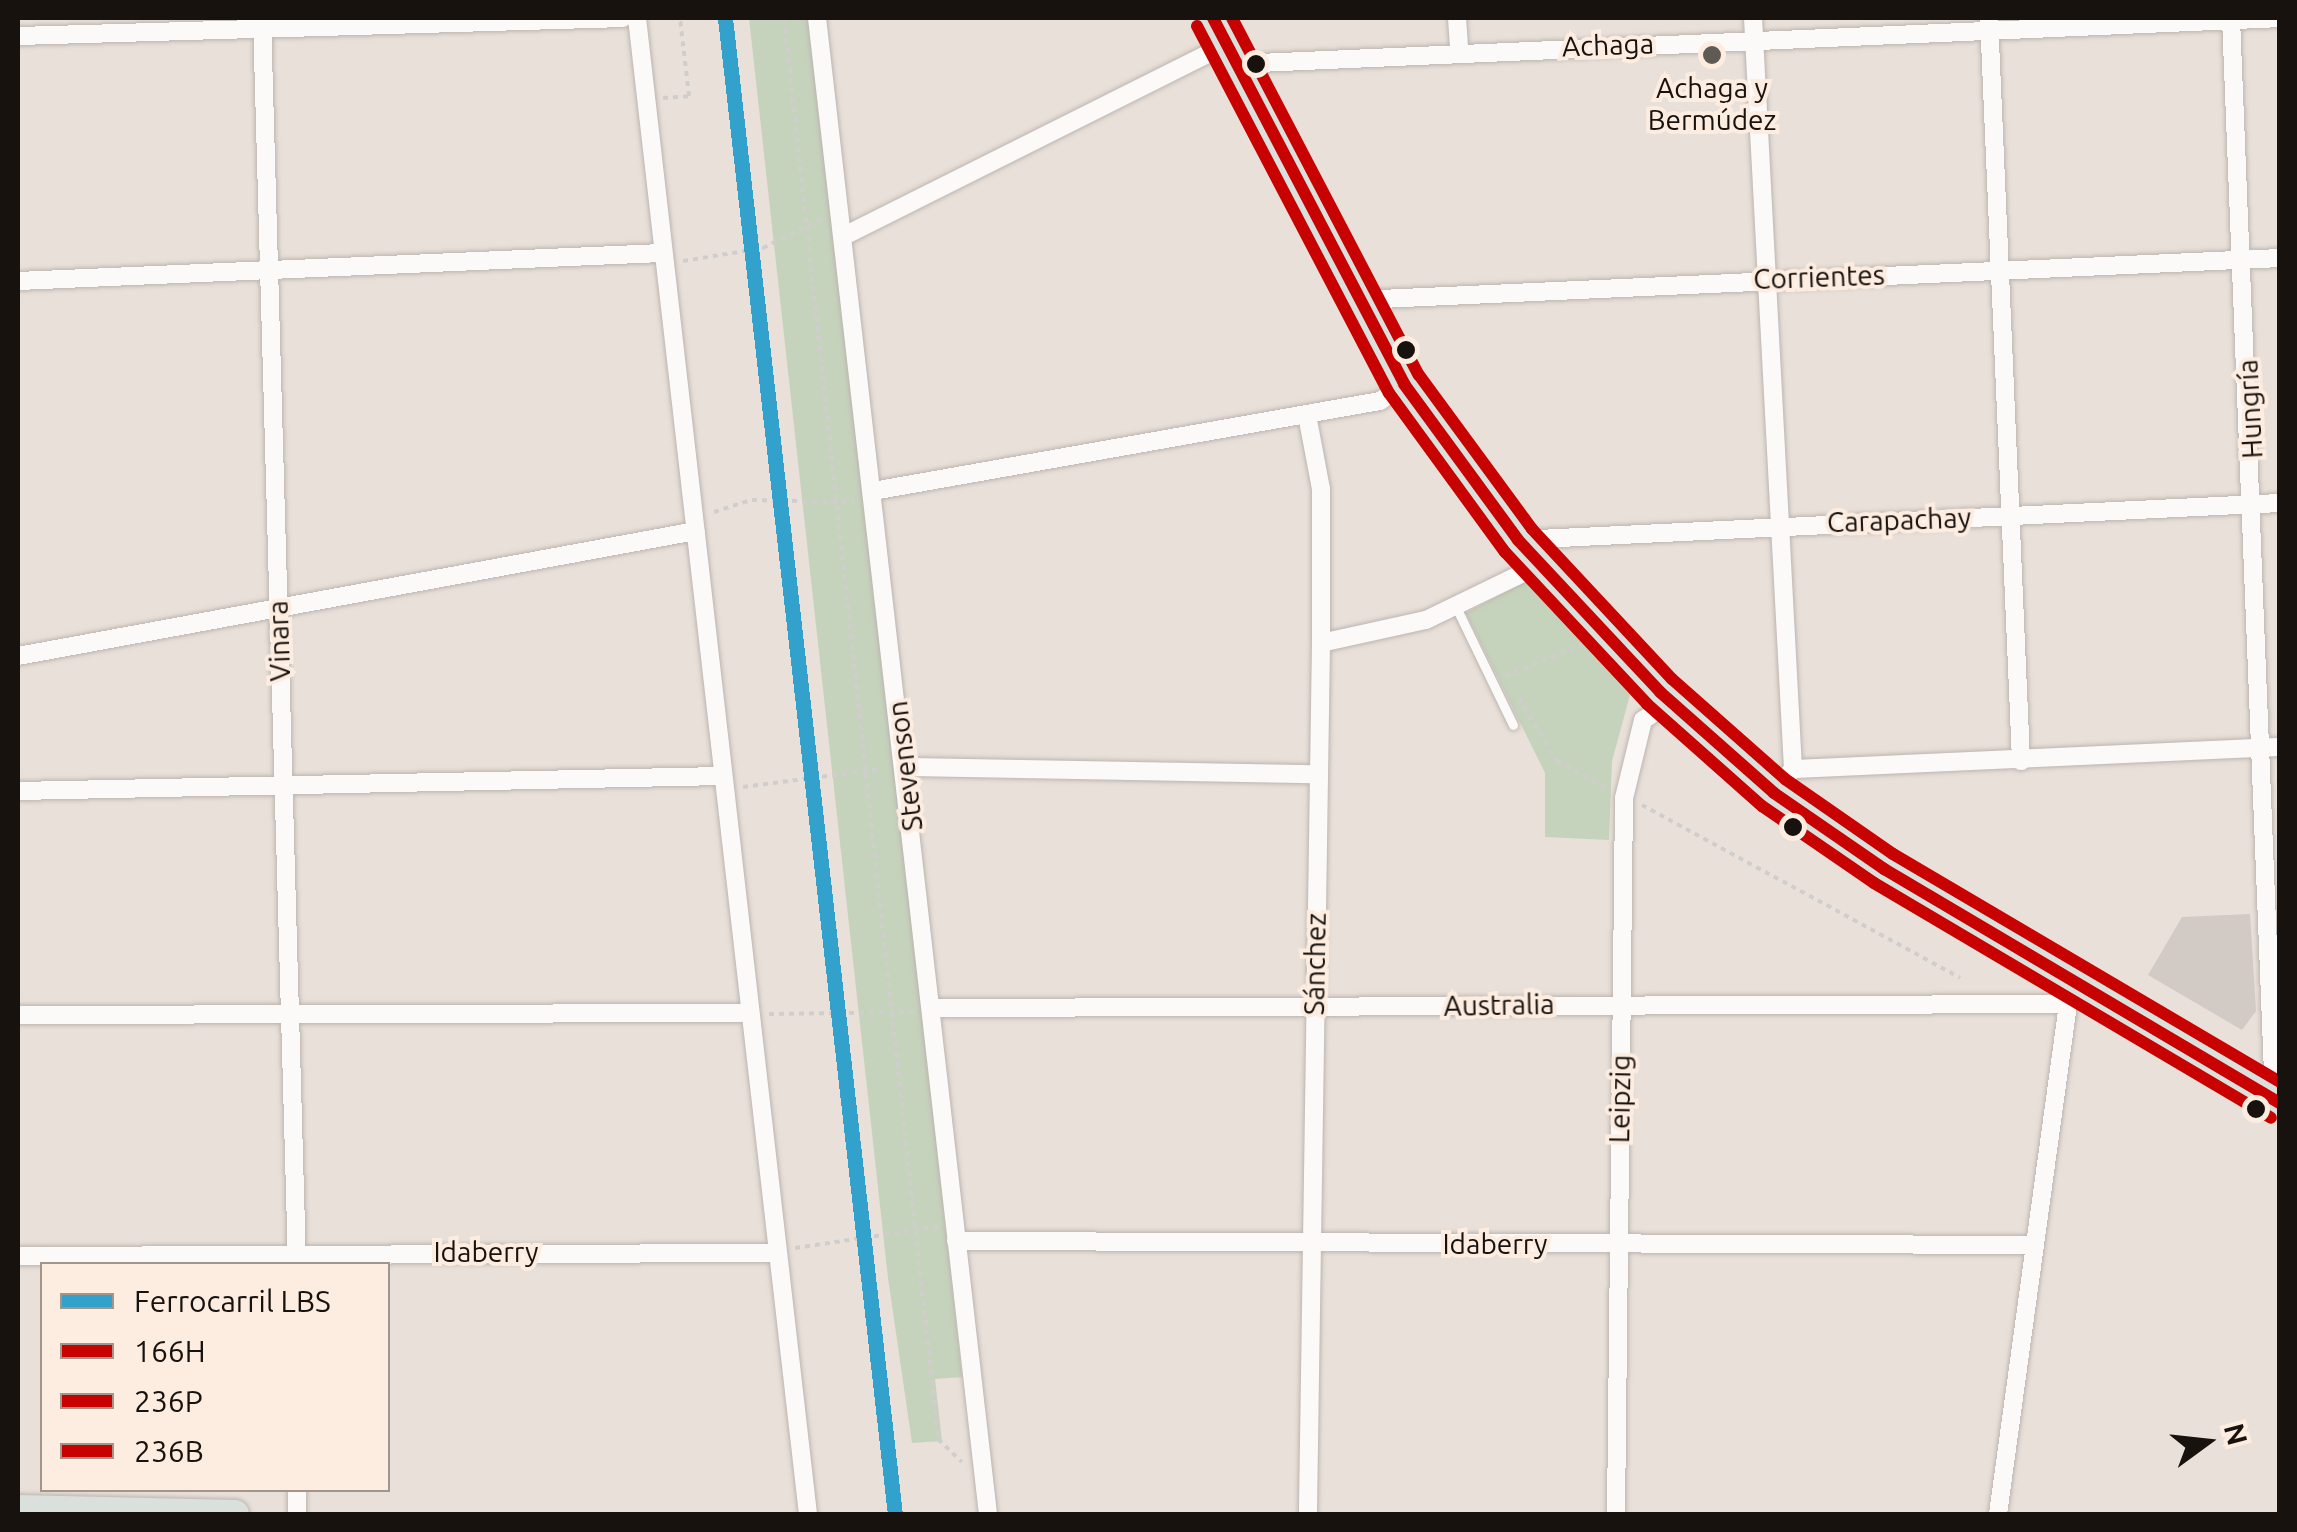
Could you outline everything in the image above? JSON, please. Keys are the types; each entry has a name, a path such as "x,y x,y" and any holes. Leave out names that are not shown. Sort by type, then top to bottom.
{"main road":[{"path":"1214,18 1404,384 1518,540 1603,634 1671,702 1774,793 2071,994 2277,1101"},
{"path":"18,1509 235,1514"}],"street":[{"path":"18,36 262,24 623,18"},
{"path":"637,18 808,1514"},
{"name":"Stevenson","path":"817,18 846,236 988,1514"},
{"path":"1457,18 1458,50"},
{"path":"1753,18 1775,525 1793,769 1774,793"},
{"name":"Achaga","path":"846,236 1231,54 1754,40 1989,24 2280,18"},
{"name":"Hungría","path":"2231,19 2255,504 2272,747 2277,1101"},
{"name":"Vinara","path":"262,24 277,603 293,1015 296,1258"},
{"path":"1989,24 2014,515 2022,761"},
{"path":"18,281 663,258"},
{"name":"Corrientes","path":"1359,300 1762,278 2002,272 2280,258"},
{"path":"872,491 1380,401 1404,384"},
{"name":"Sánchez","path":"1306,414 1321,489 1322,642 1308,1514"},
{"name":"Carapachay","path":"1518,540 2280,503"},
{"path":"18,656 695,523"},
{"path":"1322,642 1456,607 1540,565"},
{"name":"Leipzig","path":"1616,1514 1624,798 1643,720 1671,702"},
{"path":"1793,769 2272,747"},
{"path":"905,767 1320,774"},
{"path":"18,791 284,783 723,784"},
{"path":"1998,1514 2071,994"},
{"name":"Australia","path":"933,1008 1621,1003 2071,994"},
{"path":"18,1015 749,1013"},
{"name":"Idaberry","path":"956,1234 1311,1244 2033,1246"},
{"name":"Idaberry","path":"18,1256 296,1258 776,1253"}],"lane":[{"path":"1456,607 1513,725"}],"path":[{"path":"646,99 689,96 680,18"},
{"path":"784,18 841,504 893,1016 898,1113 920,1229 938,1438 958,1457"},
{"path":"663,258 762,248 842,208"},
{"path":"695,523 752,500 841,504 872,491"},
{"path":"1506,676 1603,634"},
{"path":"1496,662 1557,761 1960,978"},
{"path":"723,784 905,767"},
{"path":"749,1013 893,1016 933,1008"},
{"path":"776,1253 920,1229 956,1234"}],"green space":[{"path":"749,18 813,18 962,1377 935,1379 942,1441 912,1443 888,1278"},
{"path":"1525,582 1630,695 1612,761 1609,840 1545,837 1545,773 1466,613"}],"building":[{"path":"2250,914 2256,1011 2242,1030 2148,975 2182,917"}],"rail line":[{"name":"LBS","path":"725,18 895,1514"}],"transit line":[{"name":"166H","path":"1213,18 1404,384 1518,540 1660,692 1774,793 1884,869 2280,1103"},
{"name":"236B","path":"1232,18 1419,375 1532,529 1672,679 1785,779 1893,854 2280,1082"},
{"name":"236P","path":"1197,26 1389,393 1505,552 1647,704 1762,806 1874,883 2271,1118"}],"place":[{"name":"Achaga y Bermúdez","path":"1712,55"}]}
